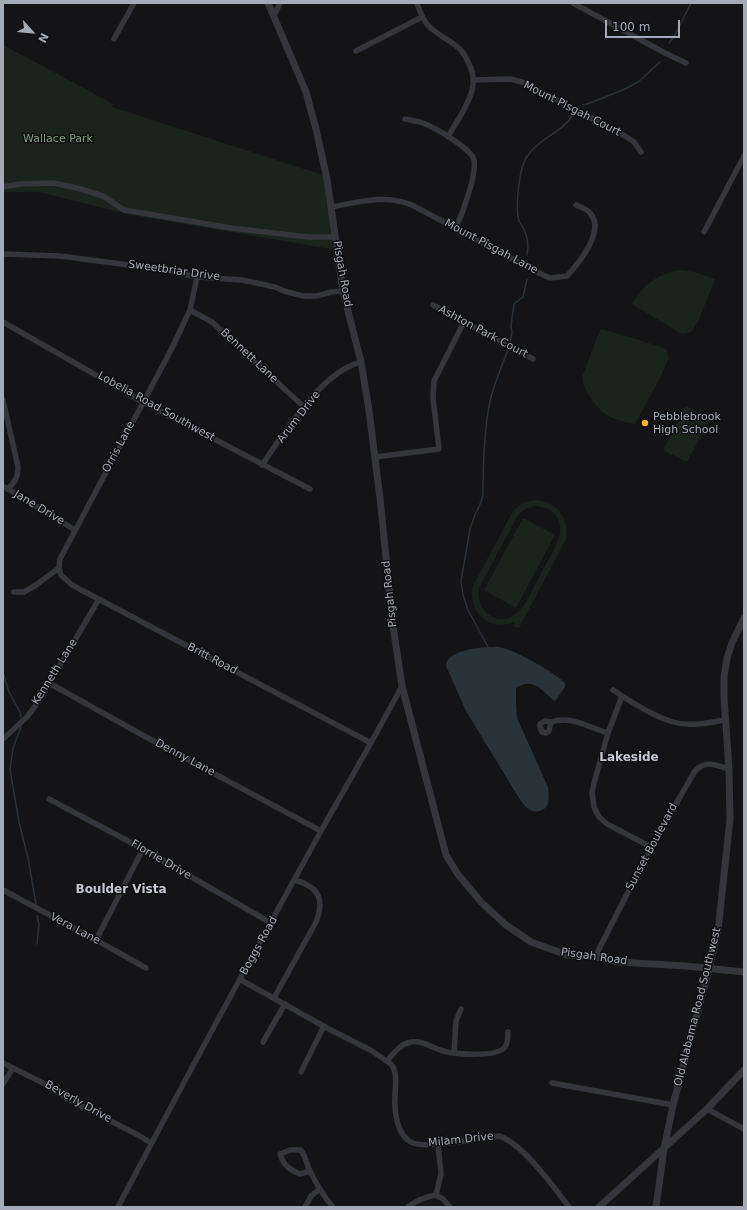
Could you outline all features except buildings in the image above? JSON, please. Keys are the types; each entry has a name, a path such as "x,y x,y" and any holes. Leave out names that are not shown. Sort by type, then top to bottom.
{"street":[{"path":"114,39 134,3"},
{"name":"Pisgah Road","path":"268,3 306,92 321,150 332,207 343,291 361,362 375,457 393,626 402,686 446,855 457,873 481,902 506,925 531,942 567,955 597,957 618,962 686,966 744,972"},
{"path":"274,16 280,3"},
{"path":"417,3 422,17 428,27 456,45 462,51 470,67 473,86 469,98 448,137"},
{"path":"573,3 686,63"},
{"path":"356,51 422,17"},
{"name":"Mount Pisgah Court","path":"473,80 511,79 525,83 625,136 634,142 641,152"},
{"path":"405,119 424,124 462,145 470,152 474,160 474,169 470,189 456,228"},
{"path":"704,232 744,156"},
{"path":"3,187 19,184 53,183 77,188 103,196 124,210 239,229 308,238 335,238"},
{"name":"Mount Pisgah Lane","path":"332,207 378,198 402,201 456,228 541,274 550,278 560,278 567,276 578,264 594,236 594,220 589,212 576,205"},
{"name":"Sweetbriar Drive","path":"3,254 60,256 160,269 197,277 242,280 275,287 303,296 317,296 331,292 343,291"},
{"name":"Orris Lane","path":"59,568 60,559 171,350 190,310 197,277"},
{"name":"Ashton Park Court","path":"433,305 533,359"},
{"name":"Bennett Lane","path":"190,310 212,322 304,407"},
{"name":"Lobelia Road Southwest","path":"3,322 143,402 310,489"},
{"path":"375,457 439,449 432,398 434,381 464,322"},
{"name":"Arum Drive","path":"262,465 304,407 331,378 342,369 361,362"},
{"path":"3,400 18,468 16,481 5,487"},
{"name":"Jane Drive","path":"5,487 75,530"},
{"path":"14,592 24,592 30,589 59,568"},
{"name":"Britt Road","path":"59,568 61,575 72,585 371,744"},
{"name":"Kenneth Lane","path":"3,739 27,717 49,684 99,599"},
{"name":"Old Alabama Road Southwest","path":"656,1207 664,1149 673,1105 718,931 730,819 724,677 727,658 732,643 744,618"},
{"name":"Denny Lane","path":"49,684 321,831"},
{"name":"Boggs Road","path":"118,1207 151,1143 321,831 371,744 402,686"},
{"path":"613,690 655,715 674,722 700,724 725,720"},
{"path":"622,696 608,733 592,793 592,800 595,811 608,824 651,847"},
{"path":"551,722 568,720 580,722 608,733"},
{"name":"Sunset Boulevard","path":"597,957 598,951 651,847 695,771 704,764 729,769"},
{"name":"Florrie Drive","path":"49,799 143,850 271,923"},
{"path":"96,940 143,850"},
{"path":"274,998 316,922 321,909 318,893 295,880"},
{"name":"Vera Lane","path":"3,890 146,968"},
{"path":"241,980 372,1051 387,1061 396,1050 409,1042 423,1043 441,1051 454,1053 497,1053 505,1047 508,1040 508,1032"},
{"path":"263,1042 285,1004"},
{"path":"454,1053 456,1021 461,1009"},
{"path":"301,1072 324,1026"},
{"name":"Milam Drive","path":"387,1061 393,1066 395,1076 394,1099 398,1126 407,1139 412,1143 438,1144 481,1137 502,1137 526,1155 569,1207"},
{"name":"Beverly Drive","path":"3,1063 47,1085 68,1099 151,1143"},
{"path":"3,1084 12,1068"},
{"path":"599,1207 707,1109 744,1070"},
{"path":"552,1083 673,1105"},
{"path":"707,1109 744,1129"},
{"path":"436,1195 441,1174 438,1144"},
{"path":"310,1171 300,1174 292,1171 284,1165 280,1154 290,1150 301,1150 320,1189 333,1207"},
{"path":"305,1207 311,1196 320,1189"},
{"path":"408,1207 417,1200 436,1195 443,1199 450,1207"}],"green space":[{"name":"Wallace Park","path":"3,45 113,104 112,107 326,176 336,250 127,214 39,192 3,192"},
{"path":"679,270 695,272 715,279 698,322 691,332 682,334 632,304 636,297 651,281 664,274"},
{"path":"601,329 666,349 669,358 635,424 608,416 603,413 594,402 584,385 583,375"},
{"path":"686,406 710,419 687,462 663,450"},
{"path":"533,500 548,503 559,511 566,524 567,531 566,539 519,628 513,626 515,622 497,624 482,618 477,612 472,596 473,586 513,511 522,503","holes":["537,506 552,511 559,520 560,528 556,545 520,610 510,617 502,619 496,618 489,615 484,610 479,596 479,588 518,515 525,509"]},
{"path":"523,518 555,535 516,608 484,590"}],"shaded area":[{"path":"488,647 501,647 510,650 545,668 565,683 565,687 554,701 533,684 522,685 516,688 517,718 548,787 548,802 546,808 543,810 530,810 519,798 466,711 446,666 447,661 451,657 462,651"}],"waterway":[{"path":"669,43 675,35 691,3"},
{"path":"583,105 625,89 638,82 660,62"},
{"path":"527,255 527,239 524,229 519,221 517,207 521,171 526,158 531,151 563,127 573,115"},
{"path":"510,342 514,304 523,297 527,279"},
{"path":"488,647 468,610 463,595 461,581 470,529 483,494 484,450 489,406 495,384 508,350"},
{"path":"3,672 9,692 20,712 21,717"},
{"path":"21,727 13,748 10,770 36,904"},
{"path":"37,916 39,924 37,944"}],"place":[{"name":"Pebblebrook High School","path":"645,423"}],"district":[{"name":"Lakeside","path":"629,758"},
{"name":"Boulder Vista","path":"121,890"}]}
